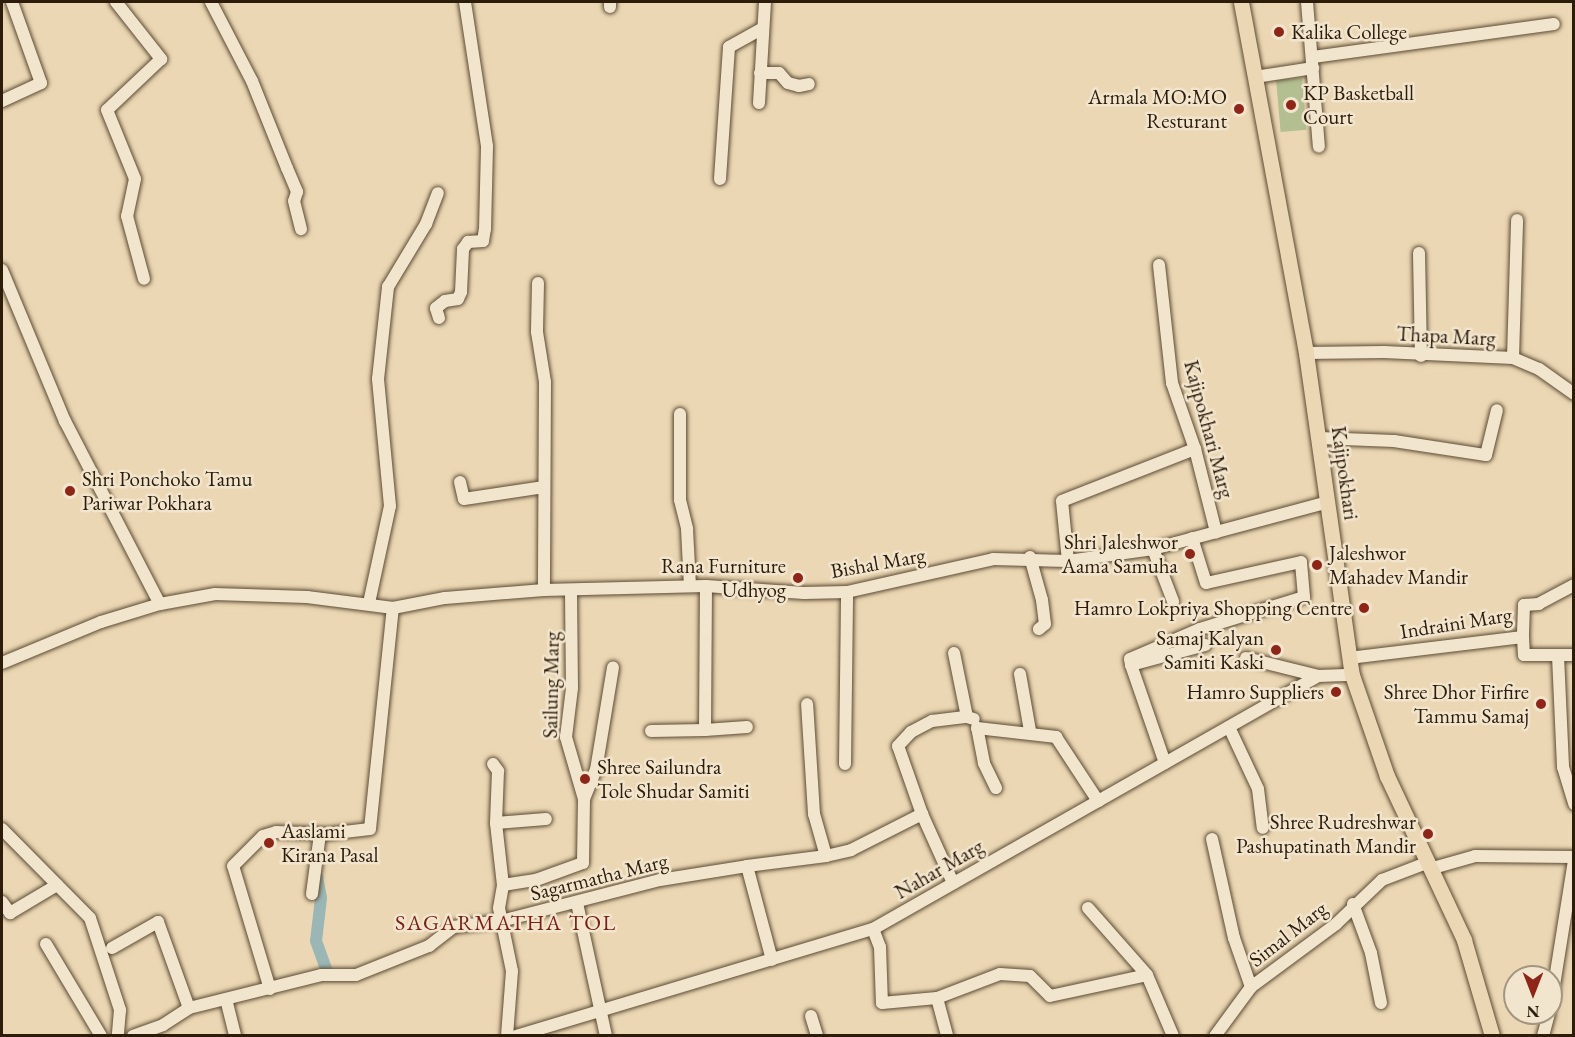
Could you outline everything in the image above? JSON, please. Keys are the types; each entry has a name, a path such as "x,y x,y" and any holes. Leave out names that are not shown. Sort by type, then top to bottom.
{"main road":[{"name":"Kajipokhari","path":"1241,2 1306,353 1352,675 1387,776 1431,865 1464,940 1492,1035"}],"street":[{"path":"2,101 41,83 12,2"},
{"path":"116,2 160,59 107,110 135,179 127,216 144,279"},
{"path":"211,2 252,81 297,192 294,201 301,229"},
{"path":"439,318 436,308 445,301 458,299 461,292 463,249 468,242 483,241 485,230 487,146 465,2"},
{"path":"759,103 765,2"},
{"path":"1307,2 1319,147"},
{"path":"1255,77 1313,62 1554,24"},
{"path":"720,179 729,47 762,29"},
{"path":"760,73 779,74 788,83 799,86 809,84"},
{"path":"369,603 390,506 378,379 388,287 426,224 438,193"},
{"path":"1513,358 1517,220"},
{"path":"1419,254 1421,356"},
{"name":"Kajipokhari Marg","path":"1159,264 1172,383 1195,449 1216,532"},
{"path":"2,270 64,421 160,604"},
{"path":"537,283 537,332 544,382 544,591"},
{"name":"Thapa Marg","path":"1306,353 1384,352 1421,356 1513,358 1539,369 1574,394"},
{"path":"1319,438 1394,441 1486,455 1497,410"},
{"path":"680,414 680,500 687,529 690,586"},
{"path":"1068,561 1062,501 1195,449"},
{"path":"460,482 464,499 544,487"},
{"name":"Bishal Marg","path":"393,608 445,598 544,591 571,592 706,586 804,593 847,592 993,559 1030,557 1068,561 1153,549 1328,502"},
{"path":"1165,763 1130,659 1200,629 1304,597 1300,562 1206,583 1192,538"},
{"path":"1153,549 1173,601"},
{"path":"1030,557 1042,600 1045,624 1039,629"},
{"name":"Indraini Marg","path":"1349,658 1523,637 1524,605 1539,604 1574,585"},
{"path":"705,730 706,586"},
{"name":"Sailung Marg","path":"503,885 536,880 582,865 584,799 566,737 572,688 571,592"},
{"path":"845,764 847,592"},
{"path":"2,663 100,622 160,604 215,594 369,603 393,608 370,829 320,834 268,834 233,866 270,989"},
{"path":"1523,637 1524,655 1574,655"},
{"path":"1131,665 1205,645"},
{"path":"954,653 967,717"},
{"path":"1558,656 1568,766 1574,804"},
{"path":"1246,658 1318,676"},
{"path":"584,799 596,770 613,667"},
{"path":"1020,674 1030,731"},
{"name":"Nahar Marg","path":"510,1034 873,929 1318,676 1352,675"},
{"path":"807,704 814,814 826,856"},
{"path":"953,883 922,814 898,746 911,732 932,721 967,717 975,719 984,763 996,788"},
{"path":"651,731 747,727"},
{"path":"1229,727 1258,789 1263,828"},
{"path":"977,728 1030,731 1056,737 1064,745 1098,801"},
{"path":"493,764 498,771 496,823 503,885 501,921 512,964 510,1034"},
{"name":"Sagarmatha Marg","path":"133,1035 152,1032 189,1008 321,975 356,975 429,946 453,927 501,921 660,880 826,856 851,850 922,814"},
{"path":"496,823 546,819"},
{"path":"2,829 90,918 120,1010 119,1035"},
{"path":"312,894 320,834"},
{"path":"1212,839 1234,938 1251,987"},
{"name":"Simal Marg","path":"1215,1035 1251,987 1336,924 1353,904 1382,880 1431,865 1475,856 1574,858"},
{"path":"1557,965 1574,858"},
{"path":"747,866 772,960"},
{"path":"2,902 10,913 57,885"},
{"path":"577,903 606,1035"},
{"path":"1353,904 1371,953 1381,1003"},
{"path":"1088,908 1147,975 1173,1035"},
{"path":"112,948 158,922 189,1008"},
{"path":"873,929 880,947 882,1003 937,998 1000,974 1030,976 1050,996 1147,975"},
{"path":"46,944 100,1035"},
{"path":"937,998 947,1035"},
{"path":"226,999 235,1035"},
{"path":"811,1016 817,1035"}],"green space":[{"name":"KP Basketball Court","path":"1302,78 1307,130 1281,132 1276,80"}],"waterway":[{"path":"317,877 321,898 316,941 326,969"}],"place":[{"name":"Kalika College","path":"1279,32"},
{"name":"KP Basketball Court","path":"1291,105"},
{"name":"Armala MO:MO Resturant","path":"1239,109"},
{"name":"Shri Ponchoko Tamu Pariwar Pokhara","path":"70,491"},
{"name":"Shri Jaleshwor Aama Samuha","path":"1190,554"},
{"name":"Jaleshwor Mahadev Mandir","path":"1317,565"},
{"name":"Rana Furniture Udhyog","path":"798,578"},
{"name":"Hamro Lokpriya Shopping Centre","path":"1364,608"},
{"name":"Samaj Kalyan Samiti Kaski","path":"1276,650"},
{"name":"Hamro Suppliers","path":"1336,692"},
{"name":"Shree Dhor Firfire Tammu Samaj","path":"1541,704"},
{"name":"Shree Sailundra Tole Shudar Samiti","path":"585,779"},
{"name":"Shree Rudreshwar Pashupatinath Mandir","path":"1428,834"},
{"name":"Aaslami Kirana Pasal","path":"269,843"}],"district":[{"name":"SAGARMATHA TOL","path":"506,923"}]}
